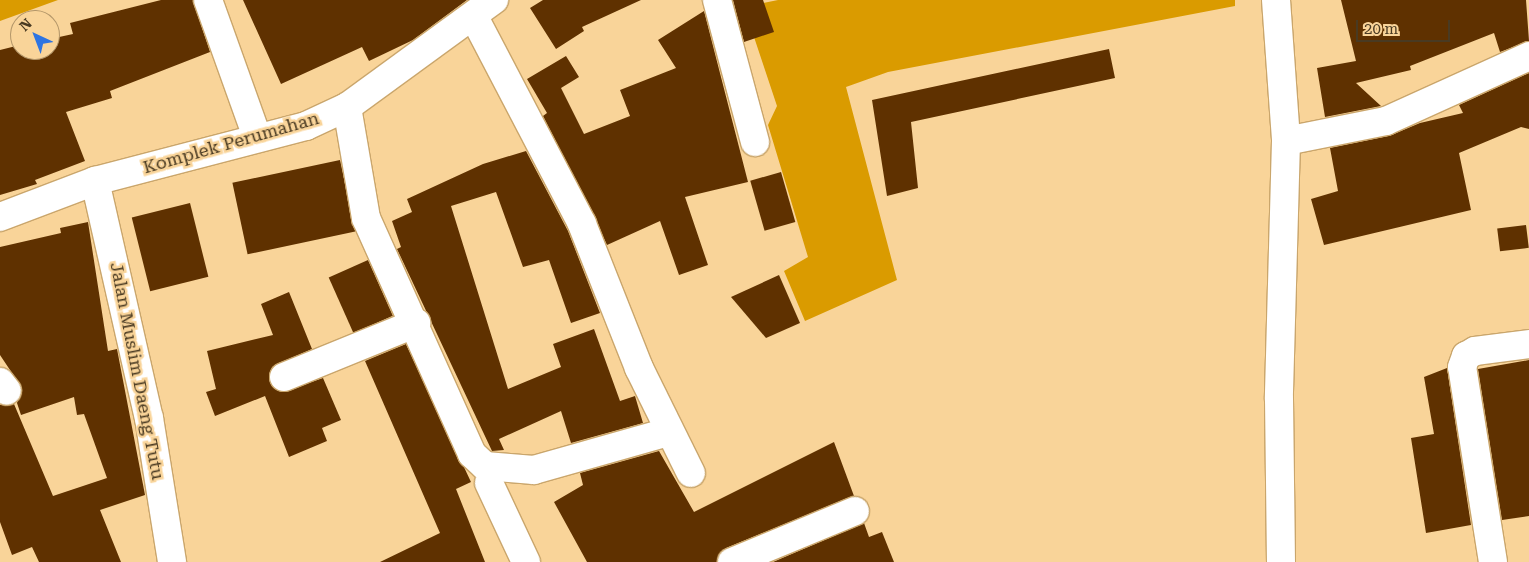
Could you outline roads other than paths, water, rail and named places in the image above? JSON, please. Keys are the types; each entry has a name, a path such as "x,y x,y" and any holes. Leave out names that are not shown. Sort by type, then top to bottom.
{"street":[{"path":"208,0 257,137"},
{"path":"717,0 755,142"},
{"path":"1276,0 1286,141 1280,399 1281,562"},
{"path":"481,7 582,224 668,432 691,473"},
{"name":"Komplek Perumahan","path":"0,217 95,181 257,137 306,126 346,106 481,7"},
{"path":"1286,141 1386,121 1529,56"},
{"path":"346,106 366,218 416,323 472,454 485,466 534,470 668,432"},
{"name":"Jalan Muslim Daeng Tutu","path":"95,181 149,418 172,562"},
{"path":"284,377 416,323"},
{"path":"1493,562 1462,367 1466,356 1475,351 1529,344"},
{"path":"489,483 526,562"},
{"path":"732,562 855,511"}]}
